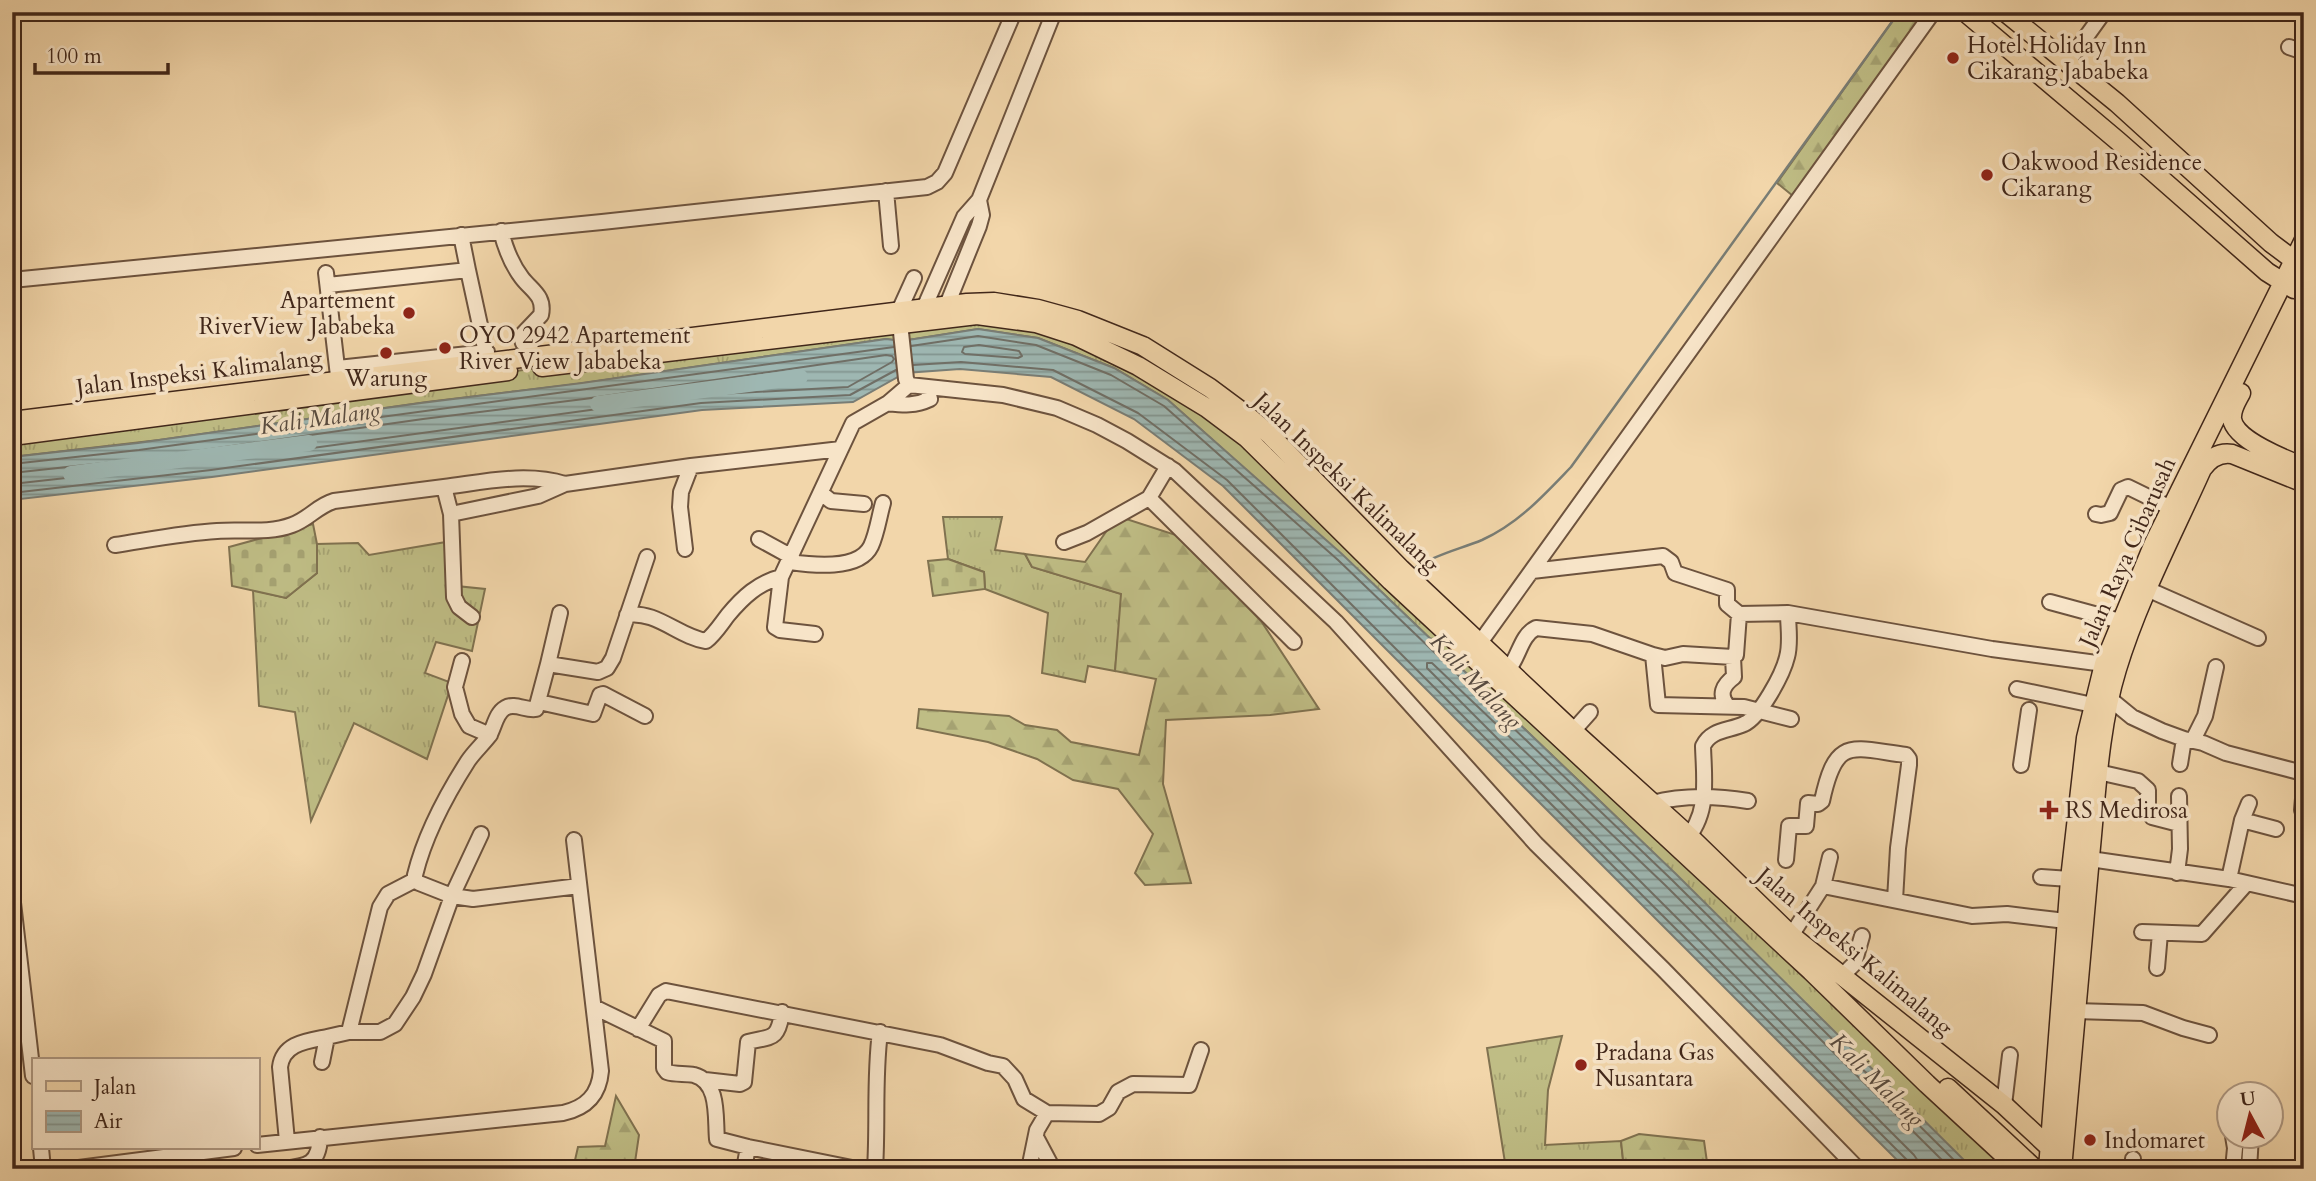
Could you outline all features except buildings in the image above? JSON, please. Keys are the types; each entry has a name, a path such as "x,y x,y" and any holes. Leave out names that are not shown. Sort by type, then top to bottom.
{"main road":[{"path":"1965,12 2263,268 2288,286"},
{"path":"2005,12 2117,103 2296,262"},
{"name":"Jalan Raya Cibarusah","path":"2304,240 2288,286 2232,412 2234,425 2239,433 2283,459 2304,467"},
{"path":"2263,268 2296,262"},
{"path":"2263,268 2269,313"},
{"name":"Jalan Raya Cibarusah","path":"2051,1165 2075,1012 2098,772 2104,664 2120,621 2171,508 2269,313 2288,286"},
{"name":"Jalan Inspeksi Kalimalang","path":"12,436 650,353 900,325 925,314 968,309 1021,320 1076,336 1138,366 1207,408 1238,420 1277,466 1391,581 1475,649 1819,967 1927,1084 2019,1169"},
{"name":"Jalan Inspeksi Kalimalang","path":"12,421 338,374 488,357 531,356 900,325"},
{"path":"2221,408 2218,419 2224,448"},
{"path":"2198,453 2210,445 2283,459"},
{"path":"2224,448 2304,483"},
{"name":"Jalan Raya Cibarusah","path":"2051,1165 2066,920 2086,738 2117,669 2147,589 2202,469 2207,461 2224,448"},
{"name":"Jalan Inspeksi Kalimalang","path":"1475,649 1508,670 1547,716 1573,731 1609,774 1652,803 1684,842"},
{"path":"1819,967 1847,986 2051,1165"},
{"name":"Jalan Inspeksi Kalimalang","path":"1847,986 2004,1105 2051,1165"}],"street":[{"path":"12,280 927,187 937,182 945,173 1014,12"},
{"path":"925,314 964,217 979,200 1054,12"},
{"path":"2068,62 2104,12"},
{"path":"1475,649 1931,15"},
{"path":"2289,47 2304,52"},
{"path":"886,191 891,246"},
{"path":"947,311 979,226 982,215 979,200"},
{"path":"501,231 513,263 522,278 539,295 542,303 541,315 521,336 531,349 531,356"},
{"path":"461,235 488,357"},
{"path":"338,374 327,279 468,270"},
{"path":"815,634 780,630 774,626 782,576 853,424 888,403 907,380 900,325 914,278"},
{"path":"907,380 927,387 1003,395 1057,408 1107,430 1168,466 1336,622 1536,845 1663,969 1858,1169"},
{"path":"888,403 919,404 930,399 927,387"},
{"path":"451,514 538,496 565,484 841,449"},
{"path":"685,549 681,492 691,466"},
{"path":"1064,542 1087,533 1149,498 1168,466"},
{"path":"115,545 216,531 278,528 306,519 322,504 334,501 533,477 565,484"},
{"path":"444,487 451,514 453,597 459,607 472,617"},
{"path":"2096,514 2110,513 2124,488 2128,487 2171,508"},
{"path":"821,493 831,501 864,503"},
{"path":"1149,498 1294,642"},
{"path":"759,539 791,559 813,565 831,565 860,557 871,546 883,503"},
{"path":"548,664 604,671 613,658 647,556"},
{"path":"1532,571 1663,556 1671,562 1675,573 1727,590 1727,604 1739,614 1788,613 1939,641 2104,664"},
{"path":"627,615 644,615 706,641 750,591 782,576"},
{"path":"2147,589 2258,638"},
{"path":"2050,602 2120,621"},
{"path":"415,880 426,836 468,761 490,735 502,710 516,706 536,709 560,613"},
{"path":"1684,842 1699,818 1705,797 1704,742 1715,733 1747,723 1762,710 1787,659 1788,613"},
{"path":"1508,670 1519,656 1528,633 1536,628 1592,634 1665,659 1683,654 1732,657 1737,651 1739,614"},
{"path":"1653,655 1658,705 1728,706 1762,710 1791,719"},
{"path":"1728,706 1722,691 1726,683 1734,677 1732,657"},
{"path":"462,661 455,687 462,713 469,726 490,735"},
{"path":"2180,764 2189,740 2205,716 2216,667"},
{"path":"2017,689 2101,702 2189,740 2304,775"},
{"path":"539,702 593,714 600,695 603,694 645,716"},
{"path":"2021,765 2029,710"},
{"path":"1573,731 1590,712"},
{"path":"1786,860 1789,827 1806,826 1808,803 1821,803 1836,760 1842,752 1853,748 1906,755 1909,765 1898,848 1895,900"},
{"path":"2098,772 2138,781 2148,790 2148,809 2152,817 2179,824"},
{"path":"2304,787 2304,814"},
{"path":"2177,873 2180,849 2179,796"},
{"path":"1652,803 1705,797 1748,801"},
{"path":"2229,878 2242,820 2249,803"},
{"path":"2242,820 2276,829"},
{"path":"288,1141 281,1059 292,1046 349,1032 380,1032 395,1024 424,974 452,896 481,834"},
{"path":"259,1145 577,1110 589,1102 600,1083 601,1071 574,840"},
{"path":"1788,941 1823,886 1830,857"},
{"path":"2090,859 2229,878 2304,896"},
{"path":"2041,877 2070,880"},
{"path":"415,880 452,896 473,899 579,886"},
{"path":"349,1032 380,908 388,894 415,880"},
{"path":"2142,932 2202,934 2246,884"},
{"path":"1823,886 1972,916 2007,914 2066,920"},
{"path":"12,894 32,1067"},
{"path":"2157,968 2160,933"},
{"path":"1847,986 1862,936"},
{"path":"638,1028 659,995 666,991 880,1032 940,1045 1003,1066 1015,1079 1024,1099 1047,1113 1099,1114 1110,1108 1118,1092 1133,1084 1189,1085 1201,1050"},
{"path":"593,1007 664,1041 664,1068 667,1072 693,1074 705,1080 740,1084 744,1082 748,1042 764,1040 776,1033 782,1012"},
{"path":"2075,1012 2143,1013 2209,1035"},
{"path":"875,1169 876,1065 880,1032"},
{"path":"321,1062 327,1037"},
{"path":"2004,1105 2010,1055"},
{"path":"705,1080 713,1097 718,1139 857,1169"},
{"path":"1029,1169 1036,1137 1047,1113"},
{"path":"283,1169 309,1164 315,1158 320,1137"},
{"path":"1036,1137 1053,1169"},
{"path":"744,1169 748,1147"},
{"path":"41,1150 43,1169"},
{"path":"71,1169 218,1150"},
{"path":"2233,1169 2235,1150"},
{"path":"2249,1169 2250,1150"}],"green space":[{"path":"1899,12 1934,12 1798,200 1777,183"},
{"path":"926,320 1036,323 1207,408 2019,1169 1972,1169 1628,828 1369,580 1168,400 1114,368 1038,338 978,329 902,341 886,339 577,384 12,457 12,436"},
{"path":"1117,516 1179,536 1261,621 1319,709 1270,715 1166,720 1163,784 1191,883 1145,885 1135,873 1153,834 1118,789 1073,780 1037,759 988,742 917,728 919,709 1009,716 1025,725 1057,730 1071,742 1139,755 1156,679 1115,671 1121,594 1032,567 1025,554 1085,562"},
{"path":"943,517 1002,517 995,550 1025,554 1032,567 1122,594 1115,671 1088,666 1085,682 1042,673 1048,613 985,589 984,572 948,559"},
{"path":"313,524 317,544 317,573 286,598 232,586 229,547"},
{"path":"446,542 447,585 485,589 472,651 436,642 425,673 452,683 427,759 354,723 311,821 295,712 259,706 253,590 286,598 317,573 317,544 358,543 369,555"},
{"path":"948,559 984,572 985,589 933,596 928,561"},
{"path":"1562,1036 1548,1090 1545,1145 1621,1141 1624,1169 1506,1169 1487,1048"},
{"path":"616,1096 639,1135 634,1169 573,1169 578,1147 605,1146"},
{"path":"1639,1134 1704,1141 1708,1169 1624,1169 1621,1141"}],"water":[{"path":"978,329 1038,338 1114,368 1168,400 1343,555 1676,874 1973,1169 1906,1169 1223,486 1134,419 1051,377 960,369 905,373 853,402 702,410 212,477 12,500 12,457 138,443 886,339 902,341"}],"waterway":[{"path":"1416,567 1482,540 1508,526 1571,467 1899,12"},
{"name":"Kali Malang","path":"598,404 800,377"},
{"name":"Kali Malang","path":"71,474 309,443"}],"place":[{"name":"Hotel Holiday Inn Cikarang Jababeka","path":"1953,58"},
{"name":"Oakwood Residence Cikarang","path":"1987,175"},
{"name":"Apartement RiverView Jababeka","path":"409,313"},
{"name":"OYO 2942 Apartement River View Jababeka","path":"445,348"},
{"name":"Warung","path":"386,353"},
{"name":"RS Medirosa","path":"2049,810"},
{"name":"Pradana Gas Nusantara","path":"1581,1065"},
{"name":"Indomaret","path":"2090,1140"}]}
